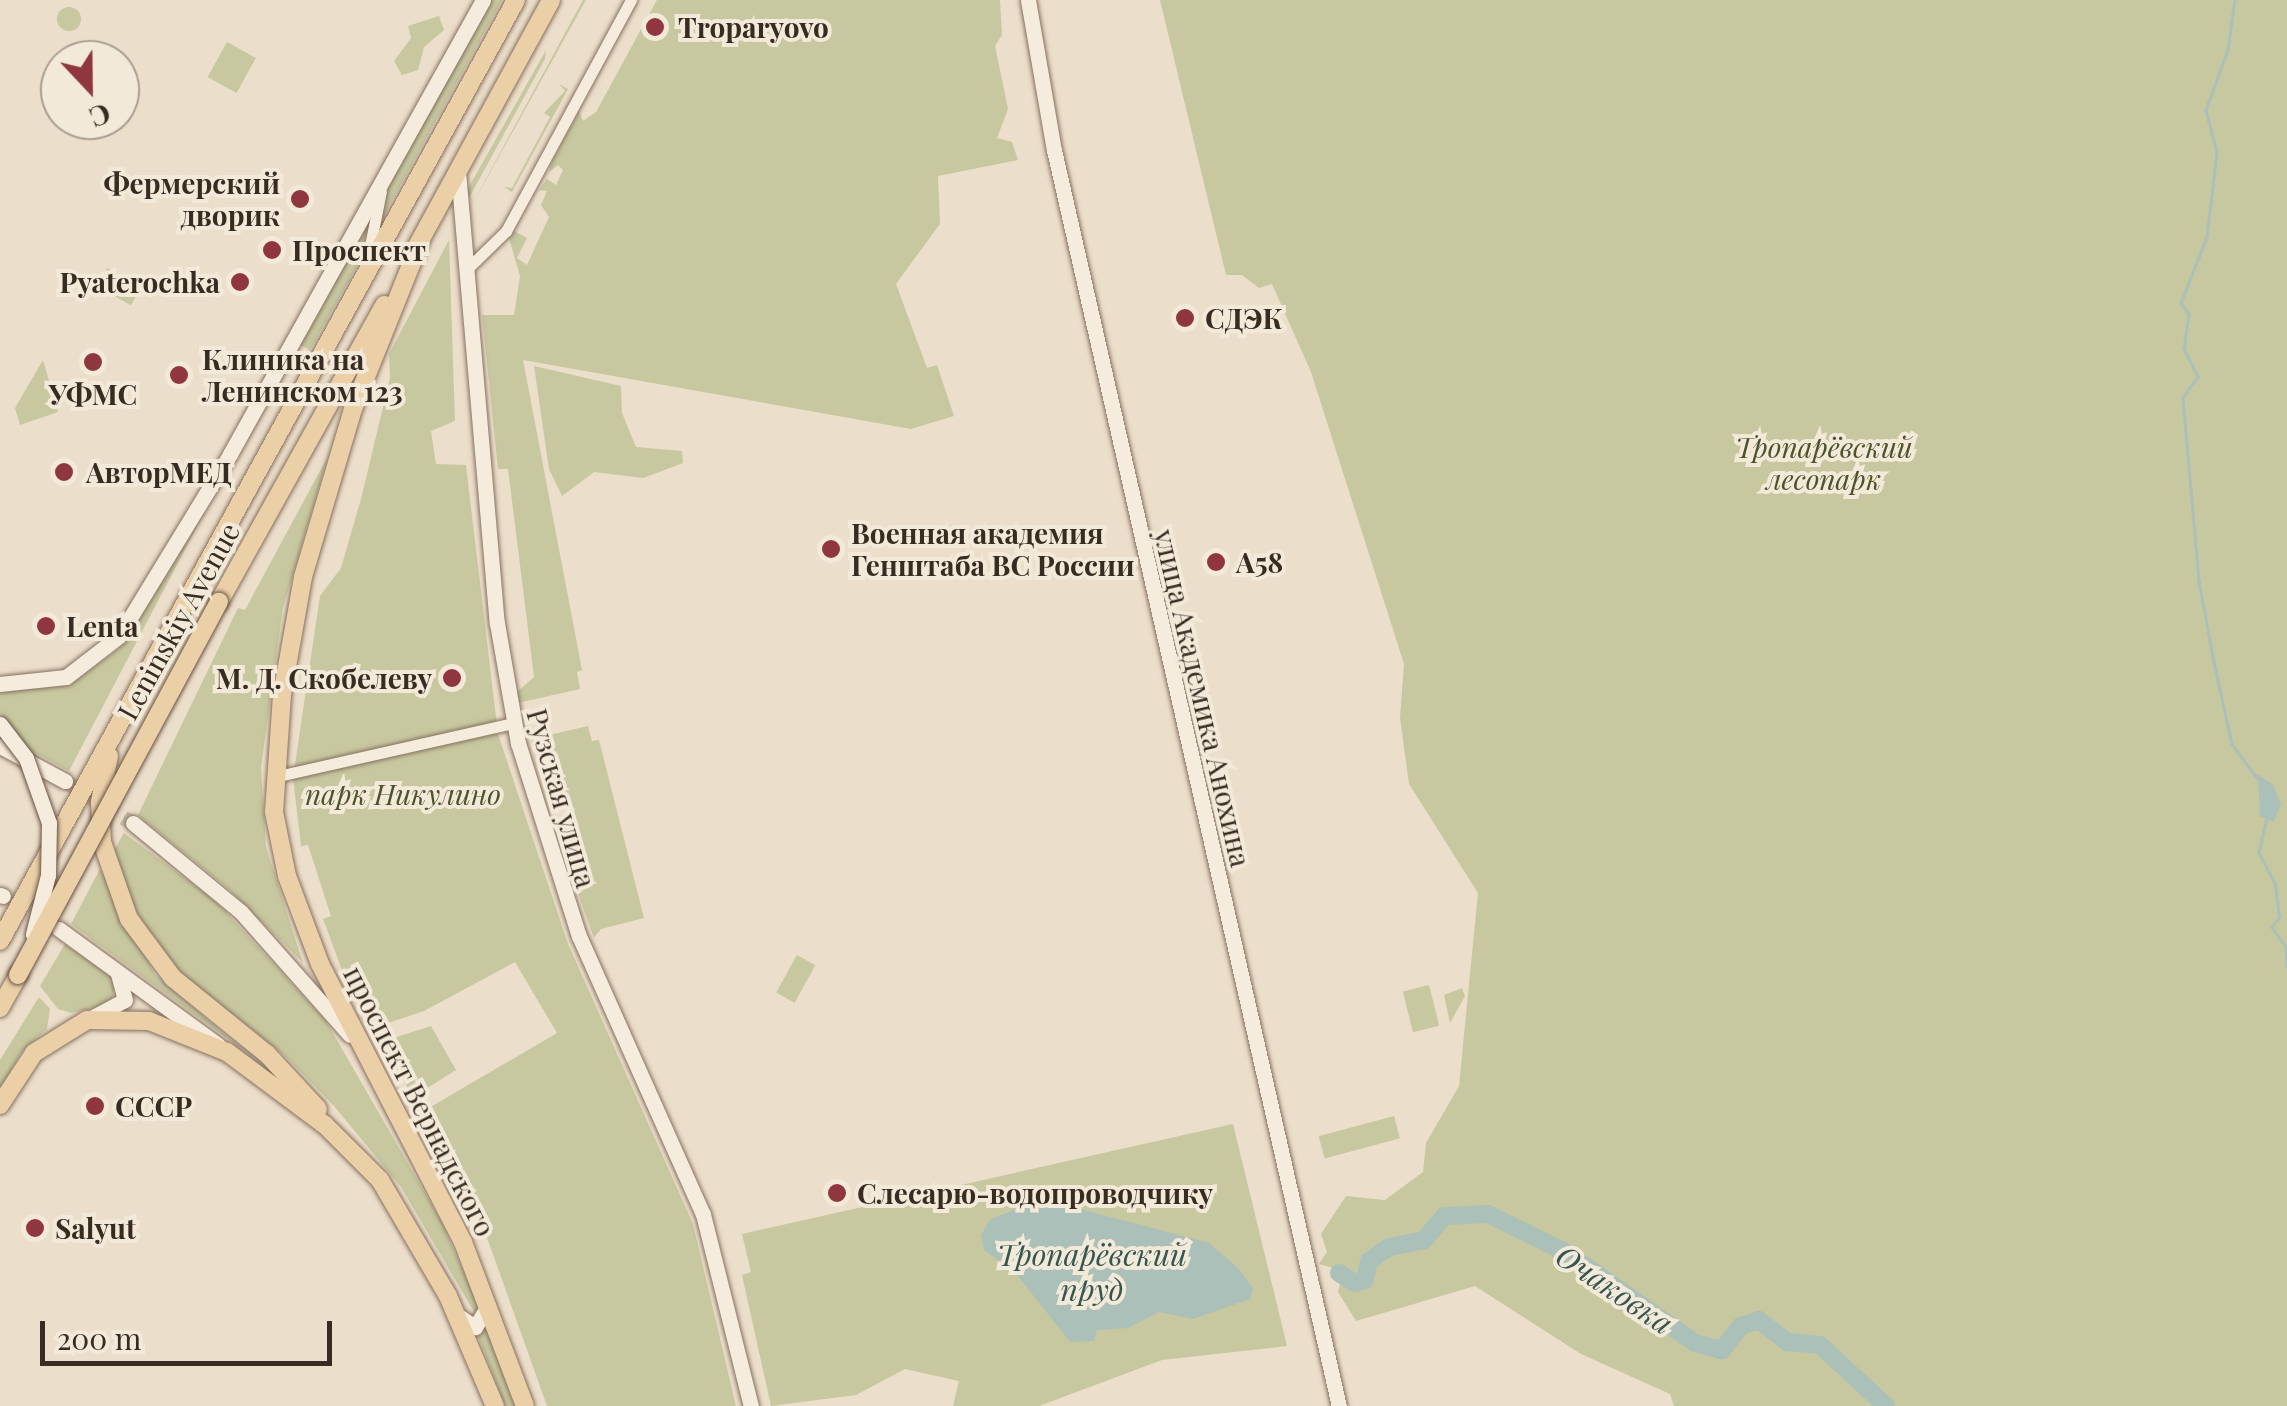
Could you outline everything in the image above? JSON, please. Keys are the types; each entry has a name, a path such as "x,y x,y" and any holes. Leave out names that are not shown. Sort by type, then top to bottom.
{"main road":[{"name":"Leninskiy Avenue","path":"0,941 516,0"},
{"name":"Leninskiy Avenue","path":"0,1008 551,0"},
{"name":"проспект Вернадского","path":"420,240 353,410 303,576 274,777 287,876 355,1042 437,1187 488,1300 525,1406"},
{"path":"118,725 102,784 100,824 109,872 129,919 172,978 280,1066 395,1200 456,1315 495,1406"},
{"path":"0,1106 34,1053 88,1020 149,1021 227,1052 354,1151"}],"street":[{"path":"0,684 66,677 119,636 230,454 483,0"},
{"path":"466,270 506,231 631,0"},
{"name":"улица Академика Анохина","path":"1028,0 1054,150 1338,1406"},
{"name":"Рузская улица","path":"458,171 498,635 514,724 564,899 703,1214 751,1406"},
{"path":"364,275 384,177"},
{"path":"0,724 36,778 51,850 41,908 18,975"},
{"path":"274,777 514,724"},
{"path":"0,746 64,781"},
{"path":"133,823 250,921 355,1042"},
{"path":"59,929 227,1052"},
{"path":"88,1020 124,1000 123,982 108,964"},
{"path":"456,1315 469,1326 481,1324 488,1300"}],"green space":[{"path":"487,0 502,0 378,226 389,184"},
{"path":"583,0 586,0 468,212"},
{"path":"657,0 1000,0 1002,35 995,46 1008,109 997,138 1012,142 1018,160 938,176 940,224 896,284 927,368 937,365 954,416 911,429 523,360 582,670 577,672 580,689 518,703 516,693 534,677 508,469 498,469 482,315 514,315 520,276 509,238 514,231 527,238 517,258 527,265 549,217 541,205 547,191 539,190 547,179 556,185 563,170 558,165 549,172 551,164 579,111 583,121 596,112"},
{"name":"Тропарёвский лесопарк","path":"1160,0 2287,0 2287,1406 1674,1406 1670,1394 1581,1354 1475,1286 1356,1321 1338,1292 1341,1280 1334,1268 1319,1264 1327,1252 1321,1234 1346,1196 1385,1200 1423,1172 1426,1143 1459,1086 1478,893 1409,784 1400,718 1404,664 1311,372 1272,284 1259,288 1242,275 1226,275"},
{"path":"69,7 78,10 78,28 69,31 60,28 57,19 60,10"},
{"path":"439,16 444,30 424,47 418,70 402,75 394,61 411,38 408,26"},
{"path":"227,42 256,58 236,93 208,77"},
{"path":"546,50 545,59 464,207 466,192"},
{"path":"559,84 568,89 512,192 504,187 512,188 550,117 544,113 565,91"},
{"path":"375,201 359,262 310,350 296,343"},
{"name":"парк Никулино","path":"449,240 455,421 431,431 436,464 466,465 498,734 568,944 693,1224 736,1406 547,1406 479,1215 422,1112 557,1033 515,962 424,1011 373,1028 343,973 323,919 331,916 308,845 301,846 293,778 320,596 341,568 361,499 390,378 389,354"},
{"path":"107,268 141,287 131,305 97,286"},
{"path":"43,360 58,412 20,425 15,408"},
{"path":"534,366 621,386 622,413 636,447 682,451 683,463 643,478 594,472 562,496 549,469"},
{"path":"236,452 69,771 28,749 0,713 0,691 70,685 120,648"},
{"path":"328,456 283,608 261,768 266,847 303,963 230,890 138,815 238,608 245,610"},
{"path":"588,726 592,741 599,740 644,918 601,929 594,938 573,879 582,863 551,755 534,752 532,739"},
{"path":"124,833 216,901 326,1021 441,1221 481,1312 477,1317 401,1187 334,1106 284,1055 181,973 157,944 133,906 113,852"},
{"path":"100,869 155,975 247,1053 71,924"},
{"path":"65,944 117,981 110,1004 72,1013 58,1009 40,986"},
{"path":"797,955 815,965 795,1003 776,993"},
{"path":"1429,985 1439,1026 1413,1032 1403,992"},
{"path":"1462,988 1465,996 1450,1023 1444,995"},
{"path":"39,997 50,1009 47,1029 22,1051 0,1089 0,1060"},
{"path":"431,1026 456,1070 413,1097 381,1042"},
{"path":"1394,1116 1400,1138 1325,1158 1319,1136"},
{"path":"1233,1124 1287,1346 1162,1360 1039,1406 953,1406 959,1381 905,1369 856,1395 771,1406 742,1275 751,1272 742,1234"},
{"path":"489,1329 515,1406 505,1406 477,1333"}],"water":[{"path":"2258,774 2273,785 2281,804 2274,822 2260,816"},
{"name":"Тропарёвский пруд","path":"1043,1199 1209,1243 1239,1269 1253,1288 1250,1299 1193,1319 1159,1312 1128,1328 1097,1330 1094,1341 1070,1342 1014,1271 984,1250 981,1235 991,1219"}],"waterway":[{"path":"2235,0 2228,50 2206,110 2217,152 2207,237 2181,303 2189,314 2184,348 2198,377 2183,398 2199,581 2214,662 2232,744 2257,778"},
{"path":"2267,818 2259,853 2275,883 2280,917 2272,927 2286,947 2287,966"},
{"name":"Очаковка","path":"1339,1273 1355,1283 1365,1280 1369,1261 1389,1247 1424,1240 1444,1216 1488,1214 1567,1253 1695,1343 1722,1350 1741,1326 1759,1320 1787,1342 1820,1345 1886,1406"}],"tunnel":[{"path":"65,781 133,823"}],"place":[{"name":"Troparyovo","path":"655,27"},
{"name":"Фермерский дворик","path":"300,199"},
{"name":"Проспект","path":"272,250"},
{"name":"Pyaterochka","path":"240,282"},
{"name":"СДЭК","path":"1185,318"},
{"name":"УФМС","path":"93,362"},
{"name":"Клиника на Ленинском 123","path":"179,375"},
{"name":"АвторМЕД","path":"64,472"},
{"name":"Военная академия Генштаба ВС России","path":"831,549"},
{"name":"А58","path":"1216,562"},
{"name":"Lenta","path":"46,626"},
{"name":"М. Д. Скобелеву","path":"452,678"},
{"name":"СССР","path":"95,1106"},
{"name":"Слесарю-водопроводчику","path":"837,1193"},
{"name":"Salyut","path":"35,1228"}]}
